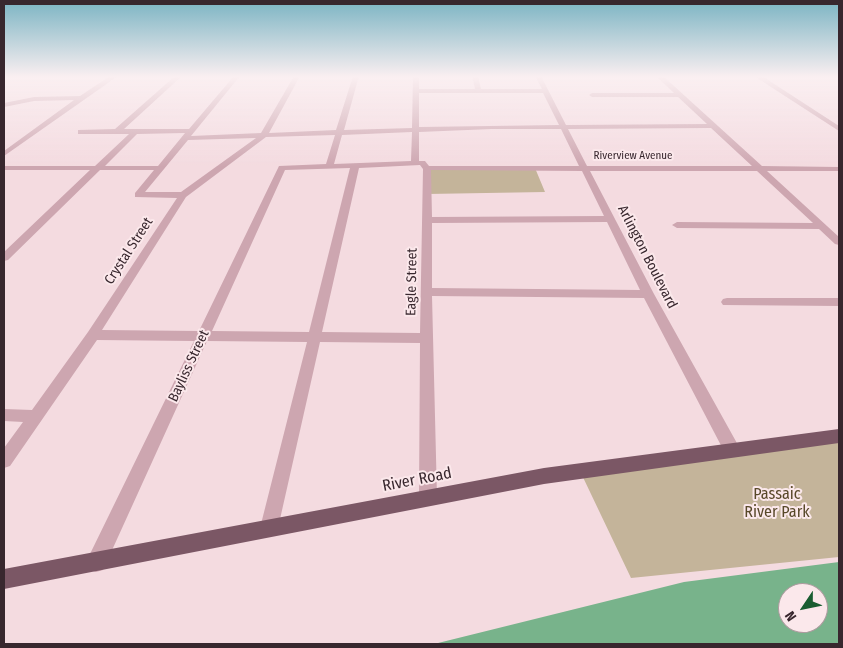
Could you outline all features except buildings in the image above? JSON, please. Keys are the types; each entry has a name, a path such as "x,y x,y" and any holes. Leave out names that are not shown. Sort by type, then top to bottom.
{"main road":[{"name":"River Road","path":"4,579 96,563 544,476 839,436"}],"street":[{"path":"4,154 70,106"},
{"path":"117,132 146,106"},
{"path":"183,195 138,195 212,106"},
{"name":"Crystal Street","path":"4,461 92,335 183,195 264,136 280,106"},
{"path":"329,167 348,106"},
{"name":"Eagle Street","path":"416,106 415,131 427,220 428,497"},
{"name":"Arlington Boulevard","path":"553,106 648,294 732,450"},
{"path":"691,106 839,242"},
{"path":"804,106 839,129"},
{"path":"81,132 136,131 189,135 264,136 564,127 712,126"},
{"path":"4,258 136,131"},
{"path":"269,528 355,165"},
{"name":"Riverview Avenue","path":"282,168 421,165 839,169"},
{"path":"4,168 160,168"},
{"name":"Bayliss Street","path":"96,563 282,168"},
{"path":"427,220 610,219"},
{"path":"677,225 822,226"},
{"path":"427,292 648,294"},
{"path":"727,302 839,302"},
{"path":"92,335 426,338"},
{"path":"4,416 34,416"}],"green space":[{"path":"427,168 535,168 545,192 427,194"},
{"name":"Passaic River Park","path":"839,436 839,557 631,578 580,471"}],"shaded area":[{"path":"839,562 839,644 434,644 684,582"}]}
